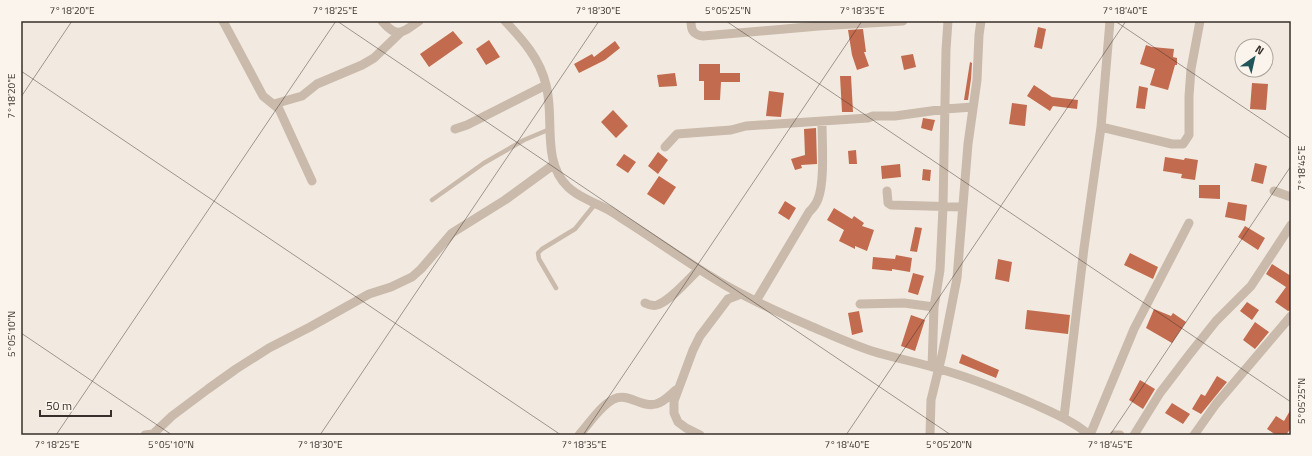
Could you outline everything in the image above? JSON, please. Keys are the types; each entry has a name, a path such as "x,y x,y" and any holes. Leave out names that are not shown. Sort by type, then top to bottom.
{"street":[{"path":"223,21 262,96 274,104 279,110 312,181"},
{"path":"382,21 390,30 401,32"},
{"path":"274,104 302,96 316,84 362,65 374,58 401,32 419,21"},
{"path":"505,21 531,51 539,64 550,104 550,129 553,165 567,187 578,196 596,203 621,217 726,286 779,313 874,352 935,368 1001,390 1064,417 1090,435 1134,329 1189,223"},
{"path":"690,21 692,30 696,35 703,36 847,23 902,21"},
{"path":"935,368 934,307 940,270 945,177 944,109 948,21"},
{"path":"1064,417 1084,248 1101,127 1110,21"},
{"path":"1101,127 1172,144 1183,144 1189,135 1191,69 1200,21"},
{"path":"930,435 931,400 935,368 957,278 968,144 979,60 978,23"},
{"path":"455,129 467,125 546,85"},
{"path":"665,147 677,134 731,130 746,126 822,122 944,109 973,108"},
{"path":"756,301 809,212 816,205 819,199 822,180 822,122"},
{"path":"145,435 152,434 172,416 208,389 269,348 369,294 391,287 412,277 452,233 505,200 553,165"},
{"path":"888,191 888,203 891,205 962,207"},
{"path":"1274,191 1291,197"},
{"path":"1134,435 1160,393 1189,355 1216,321 1251,286 1291,225"},
{"path":"645,303 650,306 661,303 676,292 699,269"},
{"path":"726,286 728,299"},
{"path":"700,435 678,422 674,413 674,401 677,389 700,336 728,299 741,294"},
{"path":"860,304 904,303 934,307"},
{"path":"1194,435 1216,404 1291,316"},
{"path":"579,435 603,408 614,399 622,397 631,398 645,404 655,404 665,399 677,389"},
{"path":"1114,435 1120,435"}],"lane":[{"path":"432,200 484,163 524,140 550,129"},
{"path":"556,288 539,259 538,253 575,229 596,203"}],"building":[{"path":"1038,27 1046,29 1042,49 1034,47"},
{"path":"863,29 866,52 864,52 869,66 857,70 852,55 848,30"},
{"path":"453,31 463,43 429,67 420,54"},
{"path":"489,40 500,57 486,65 476,49"},
{"path":"615,41 620,48 605,60 579,73 574,64 592,54 594,57"},
{"path":"1146,45 1174,49 1173,57 1177,58 1177,65 1175,65 1168,90 1150,85 1155,69 1140,64"},
{"path":"913,54 916,67 904,70 901,56"},
{"path":"970,62 972,63 968,100 964,100"},
{"path":"699,64 720,64 720,73 740,73 740,82 721,82 720,100 704,100 704,81 699,81"},
{"path":"675,73 677,86 659,87 657,75"},
{"path":"840,76 851,76 853,112 842,112"},
{"path":"1252,83 1268,84 1266,110 1250,109"},
{"path":"1034,85 1052,97 1078,100 1077,109 1053,106 1050,111 1027,96"},
{"path":"1139,86 1148,88 1145,109 1136,108"},
{"path":"769,91 784,93 781,117 766,116"},
{"path":"1012,103 1027,105 1025,126 1009,124"},
{"path":"613,110 628,126 616,138 601,122"},
{"path":"923,118 935,120 932,131 921,128"},
{"path":"816,128 817,164 801,165 802,168 795,170 791,159 805,155 804,129"},
{"path":"856,150 857,164 849,164 848,151"},
{"path":"658,152 668,160 658,174 648,166"},
{"path":"624,154 636,162 628,173 616,165"},
{"path":"1165,157 1184,160 1185,158 1198,160 1195,180 1181,178 1182,174 1163,171"},
{"path":"1255,163 1267,166 1263,184 1251,181"},
{"path":"900,164 901,177 882,179 881,166"},
{"path":"923,169 931,170 930,181 922,180"},
{"path":"659,176 676,187 664,205 647,194"},
{"path":"1199,185 1220,185 1220,199 1199,198"},
{"path":"785,201 796,208 789,220 778,213"},
{"path":"1228,202 1247,205 1245,221 1225,217"},
{"path":"834,208 852,219 854,216 864,223 862,226 874,230 867,251 855,246 855,249 839,241 844,230 827,220"},
{"path":"1245,226 1265,238 1258,250 1238,237"},
{"path":"915,227 922,228 917,252 910,251"},
{"path":"1130,253 1158,267 1153,279 1124,265"},
{"path":"896,255 912,258 910,272 892,269 892,271 872,269 873,257 895,259"},
{"path":"998,259 1012,262 1009,282 995,279"},
{"path":"1272,264 1291,276 1291,310 1288,311 1275,302 1286,287 1266,274"},
{"path":"913,273 924,276 918,295 908,292"},
{"path":"1247,302 1259,310 1252,320 1240,311"},
{"path":"1154,309 1171,316 1173,313 1186,322 1172,343 1146,328"},
{"path":"1027,310 1070,315 1068,334 1025,329"},
{"path":"859,311 863,332 852,335 848,313"},
{"path":"911,315 925,320 915,351 901,346"},
{"path":"1255,322 1269,332 1255,349 1243,340"},
{"path":"962,354 999,370 996,378 959,363"},
{"path":"1217,376 1227,382 1201,414 1192,409 1201,394 1205,396"},
{"path":"1140,380 1155,389 1143,409 1129,400"},
{"path":"1172,403 1190,414 1183,424 1165,413"},
{"path":"1291,409 1291,428 1286,435 1276,435 1267,429 1276,416 1284,421"}]}
